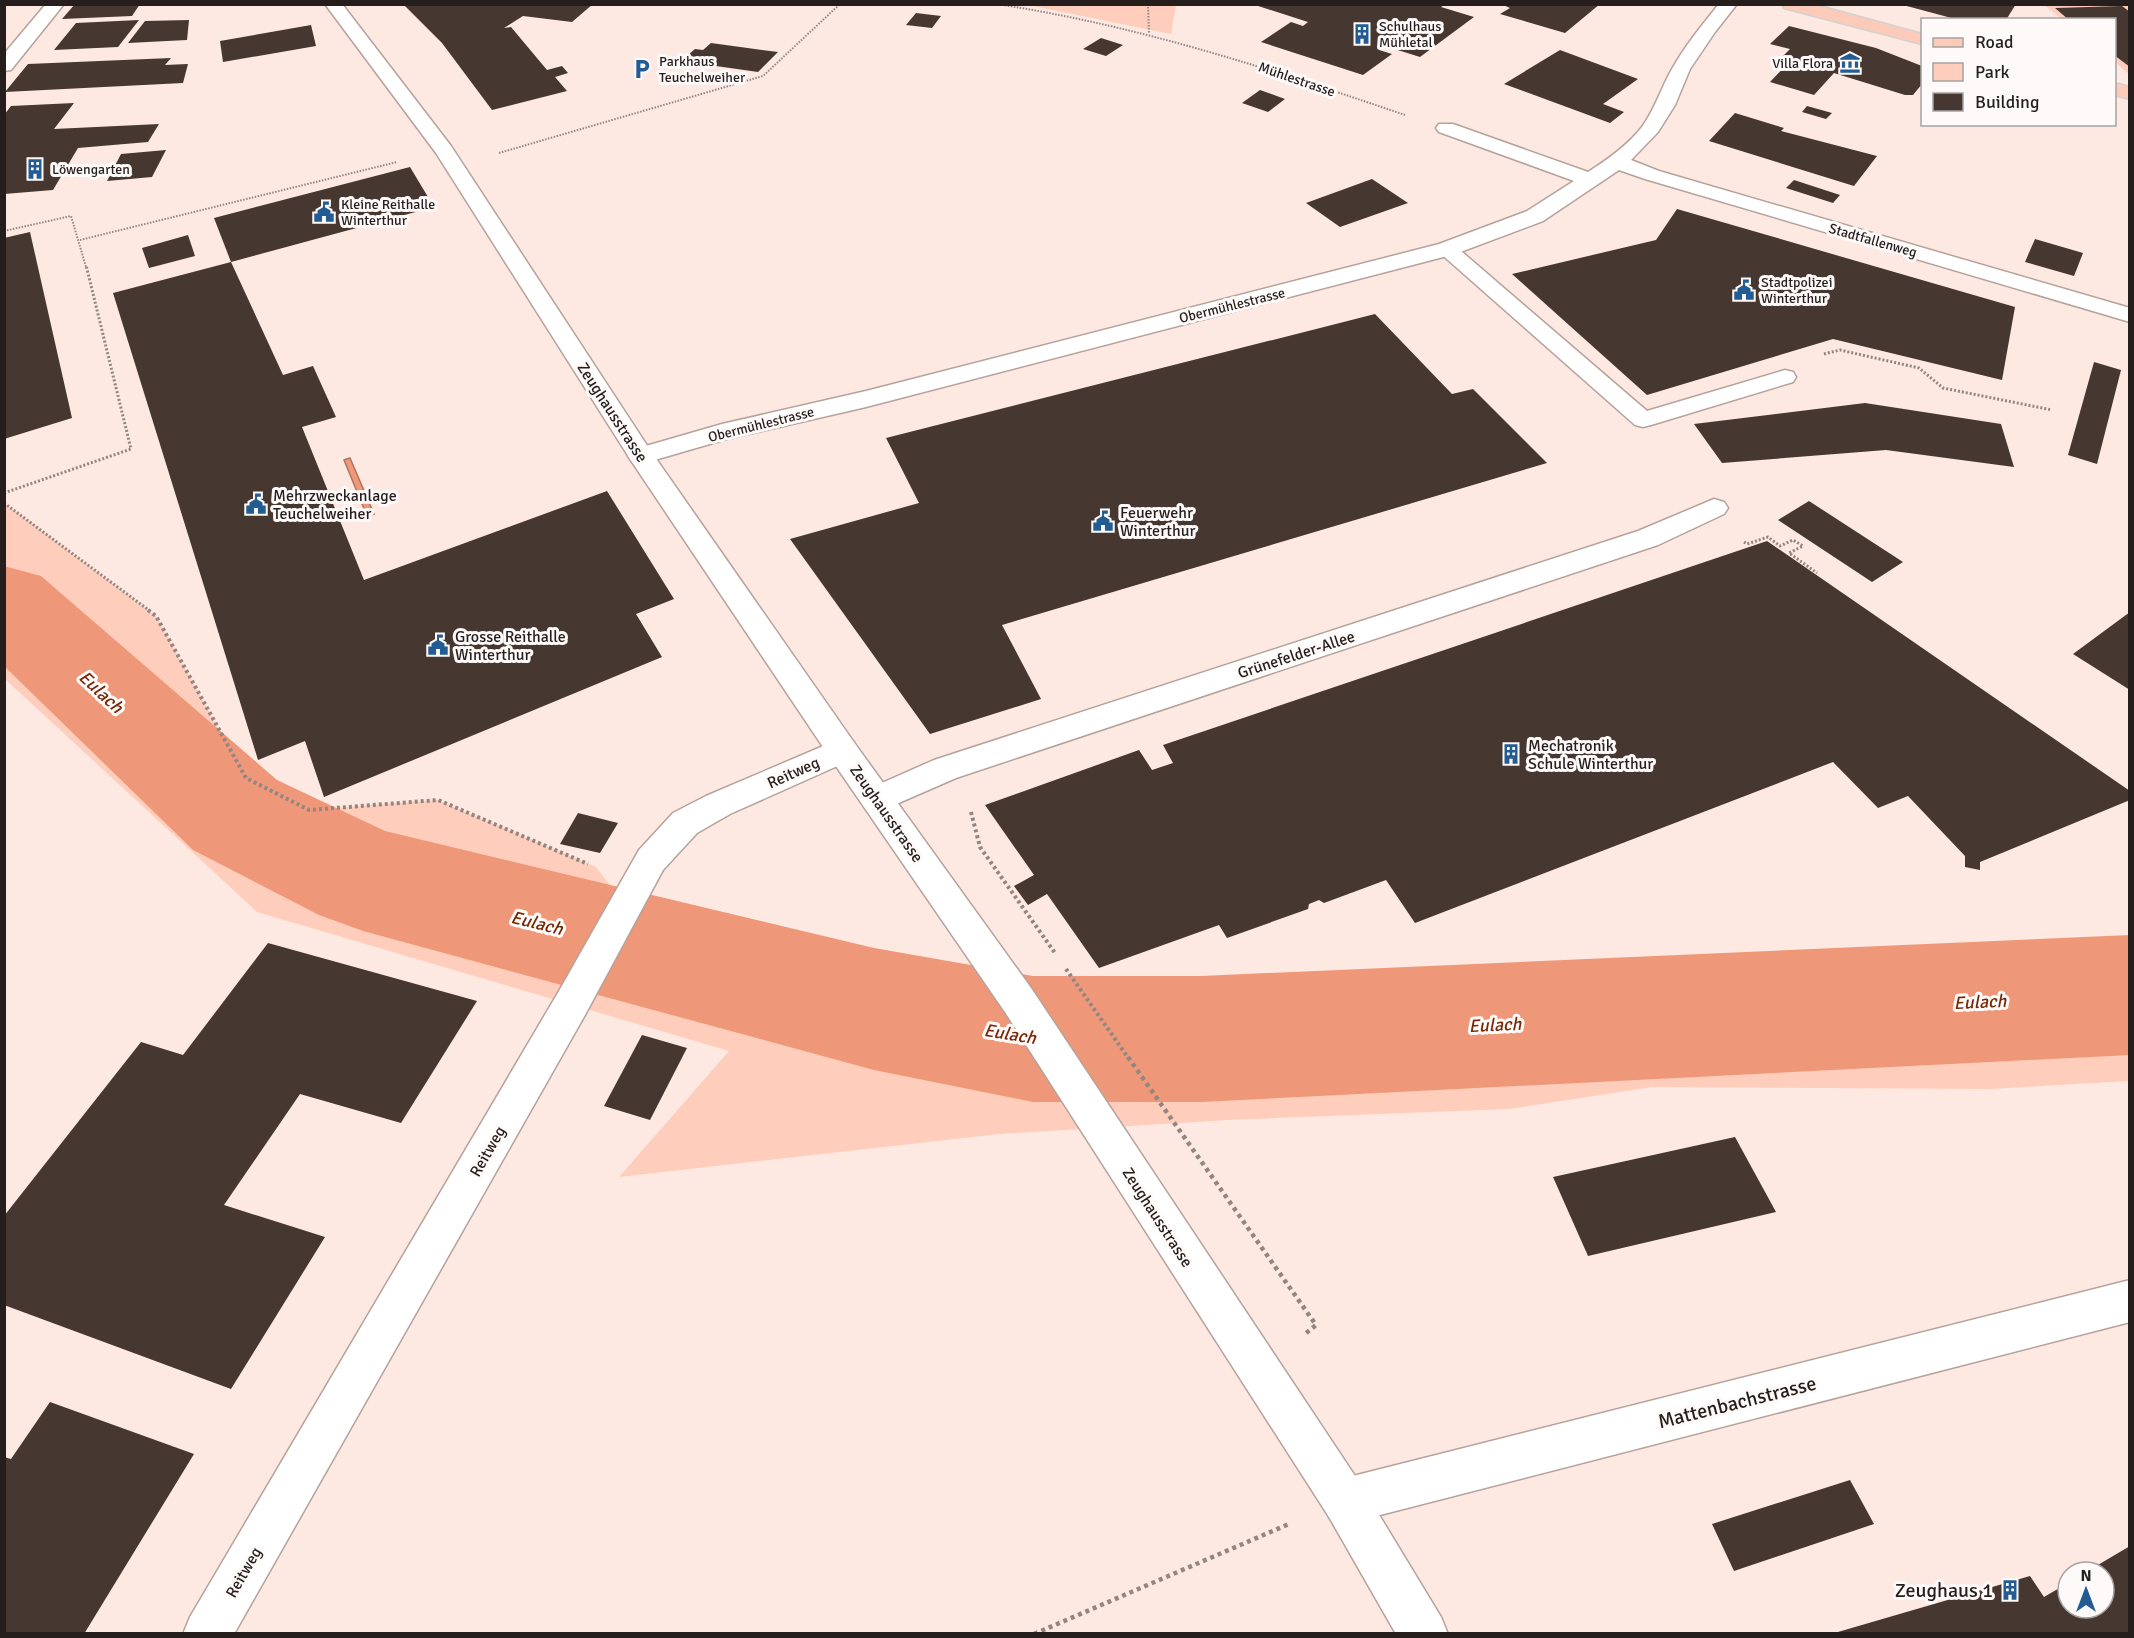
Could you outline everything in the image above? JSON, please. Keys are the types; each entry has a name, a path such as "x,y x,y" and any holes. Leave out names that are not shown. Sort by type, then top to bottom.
{"main road":[{"path":"1790,4 1921,38"}],"street":[{"path":"4,66 56,4"},
{"name":"Zeughausstrasse","path":"333,4 444,150 641,456 842,750 1018,1000 1345,1501 1424,1634"},
{"name":"Obermühlestrasse","path":"641,456 722,432 866,399 1447,249 1535,216 1617,162 1648,132 1665,105 1681,69 1708,29 1729,4"},
{"path":"1446,128 1591,180"},
{"name":"Stadtfallenweg","path":"1617,162 1664,178 2130,315"},
{"name":"Grünefelder-Allee","path":"878,799 945,770 1648,538 1714,508"},
{"name":"Reitweg","path":"207,1634 572,1003 651,860 685,824 718,805 842,750"},
{"name":"Mattenbachstrasse","path":"1345,1501 2130,1301"}],"lane":[{"path":"1447,249 1643,420 1785,377"}],"path":[{"path":"498,154 763,76 840,4"},
{"name":"Mühlestrasse","path":"996,4 1149,34 1233,57 1446,128"},
{"path":"1148,4 1149,34"},
{"path":"80,240 401,161"},
{"path":"4,231 71,216 80,240 130,449 4,493"},
{"path":"1785,377 1805,359 1840,350 1919,368 1943,388 2052,410"},
{"path":"4,503 156,616 246,778 309,810 438,800 596,867 625,905"},
{"path":"1780,546 1794,540 1803,546 1789,553 1817,573"},
{"path":"970,809 980,847 1316,1325 1260,1370"},
{"path":"1034,1634 1251,1539 1345,1501"}],"green space":[{"path":"1176,4 1171,34 1028,5"},
{"path":"2044,5 2129,5 2129,74 2116,63 2116,18 2061,18"},
{"path":"4,503 156,616 246,778 309,810 438,800 596,867 625,905 1018,1000 2129,950 2129,1081 1991,1089 1652,1087 1509,1109 1228,1120 999,1134 619,1177 729,1051 257,912 5,679"}],"shaded area":[{"path":"350,458 374,514 367,516 344,460"}],"building":[{"path":"75,4 140,4 132,16 62,19"},
{"path":"403,4 593,4 572,22 523,16 504,28 511,27 547,70 562,66 568,73 555,77 567,91 492,110 442,43"},
{"name":"Schulhaus Mühletal","path":"1252,4 1445,4 1441,7 1474,17 1420,57 1385,46 1379,50 1392,54 1363,75 1261,42 1291,22 1303,26 1308,22"},
{"path":"1501,4 1600,4 1565,33 1500,14 1510,8"},
{"path":"2016,4 2007,18 1952,18 1903,5"},
{"path":"2122,6 2130,12 2130,67 2116,56 2116,18 2067,18 2055,8"},
{"path":"916,13 941,16 932,28 906,25"},
{"path":"139,20 118,47 54,50 76,23"},
{"path":"189,20 187,40 128,43 145,21"},
{"path":"311,25 316,46 223,62 220,41"},
{"name":"Villa Flora","path":"1789,26 1876,48 1921,66 1921,85 1913,95 1905,95 1834,73 1814,95 1770,82 1792,59 1783,56 1790,49 1770,44"},
{"path":"1101,38 1123,45 1106,56 1083,49"},
{"path":"711,43 778,52 758,72 681,61 695,49 703,50"},
{"path":"1560,50 1638,79 1603,104 1624,112 1610,123 1504,84"},
{"path":"171,58 165,65 188,64 183,83 5,92 28,64"},
{"path":"1260,90 1285,99 1268,112 1242,103"},
{"name":"Löwengarten","path":"74,103 54,129 159,124 148,142 78,148 53,190 4,194 4,115 11,106"},
{"path":"1807,106 1832,113 1826,119 1802,112"},
{"path":"1735,113 1784,128 1781,131 1877,156 1854,186 1709,141"},
{"path":"166,150 152,177 107,181 121,154"},
{"name":"Kleine Reithalle Winterthur","path":"410,167 434,207 231,262 214,218"},
{"path":"1372,179 1408,203 1340,227 1306,203"},
{"path":"1794,180 1840,195 1833,203 1786,188"},
{"name":"Stadtpolizei Winterthur","path":"1677,209 2015,307 2002,380 1833,339 1647,395 1512,274 1656,240"},
{"path":"30,232 72,418 4,439 4,238"},
{"path":"188,235 195,256 149,268 142,248"},
{"path":"2035,239 2083,253 2074,276 2025,262"},
{"path":"231,262 283,375 313,366 336,417 302,427 364,580 607,491 674,599 636,614 662,657 324,797 305,741 258,760 113,293"},
{"name":"Feuerwehr Winterthur","path":"1375,314 1452,394 1473,389 1547,463 1002,625 1041,699 930,734 790,539 919,503 886,438"},
{"path":"2094,362 2121,370 2097,464 2068,455"},
{"path":"1865,403 2001,424 2014,467 1886,450 1722,463 1694,424"},
{"path":"1809,501 1903,562 1872,582 1778,520"},
{"name":"Mechatronik Schule Winterthur","path":"1767,541 2130,791 2130,800 1980,862 1980,870 1965,867 1965,856 1908,796 1878,808 1833,762 1415,923 1386,880 1324,903 1319,900 1309,904 1308,909 1227,938 1219,925 1099,968 1047,894 1028,905 1014,886 1034,875 985,805 1139,750 1152,770 1173,763 1163,745"},
{"path":"2130,612 2130,690 2073,654"},
{"path":"578,813 618,823 600,853 560,844"},
{"path":"268,943 477,1001 401,1123 300,1094 224,1205 325,1237 231,1389 4,1305 4,1216 141,1042 183,1055"},
{"path":"642,1035 687,1048 650,1120 604,1106"},
{"path":"1735,1137 1776,1212 1588,1256 1553,1177"},
{"path":"50,1402 194,1454 84,1634 4,1634 4,1457 11,1459"},
{"path":"1850,1480 1874,1524 1734,1571 1712,1524"},
{"name":"Zeughaus 1","path":"2130,1546 2130,1634 1831,1634 2030,1576 2044,1597 2056,1590 2056,1620 2116,1620 2116,1560 2106,1560"}],"waterway":[{"name":"Eulach","path":"4,603 235,815 363,878 874,1009 1033,1039 1201,1039 2130,995"}],"place":[{"name":"Schulhaus Mühletal","path":"1362,34"},
{"name":"Villa Flora","path":"1850,63"},
{"name":"Parkhaus Teuchelweiher","path":"642,69"},
{"name":"Löwengarten","path":"35,169"},
{"name":"Kleine Reithalle Winterthur","path":"324,212"},
{"name":"Stadtpolizei Winterthur","path":"1744,290"},
{"name":"Mehrzweckanlage Teuchelweiher","path":"256,504"},
{"name":"Feuerwehr Winterthur","path":"1103,521"},
{"name":"Grosse Reithalle Winterthur","path":"438,645"},
{"name":"Mechatronik Schule Winterthur","path":"1511,754"},
{"name":"Zeughaus 1","path":"2010,1590"}]}
